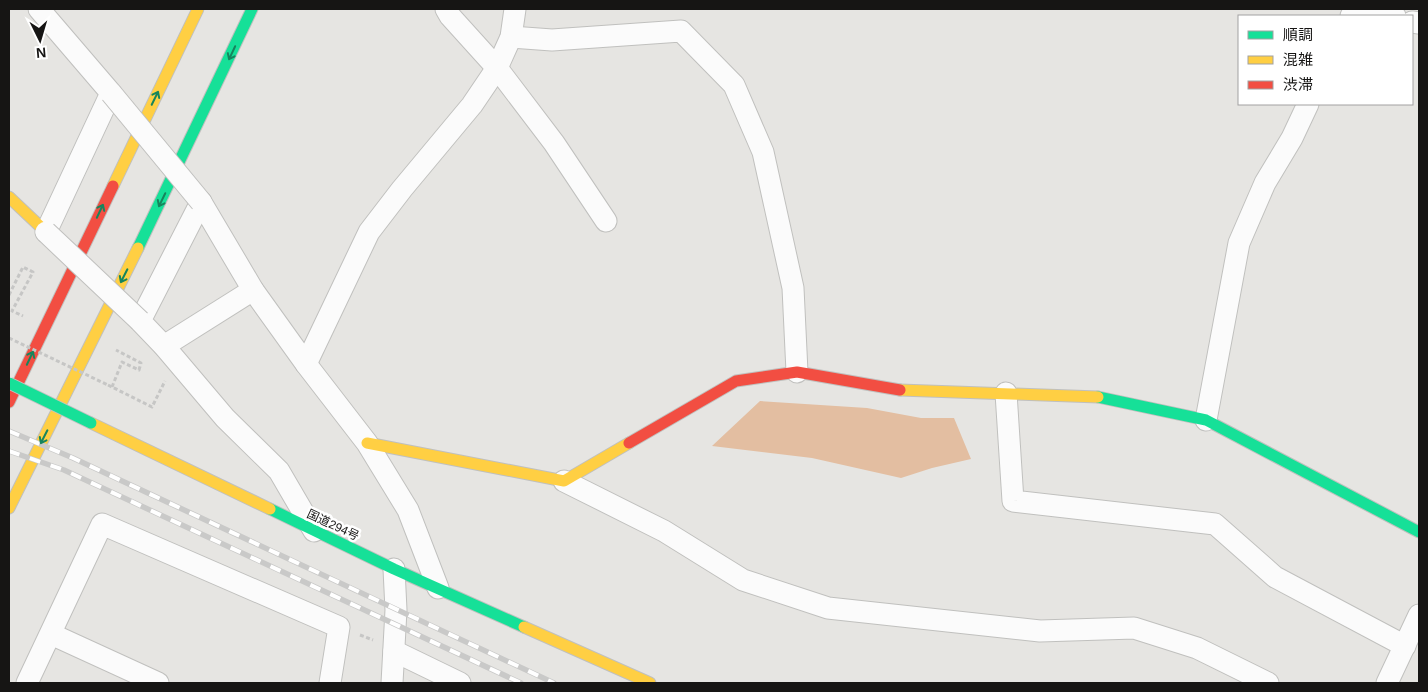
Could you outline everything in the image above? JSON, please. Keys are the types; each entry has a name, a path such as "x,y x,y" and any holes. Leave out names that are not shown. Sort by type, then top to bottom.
{"main road":[{"path":"9,402 198,9"},
{"path":"9,508 146,233 252,9"},
{"path":"9,197 46,232"},
{"path":"367,443 564,480 736,381 797,372 897,390 1104,397 1206,420 1419,532"},
{"name":"国道294号","path":"9,383 394,569 650,683"}],"street":[{"path":"39,9 201,202 253,290 306,364 367,443 408,510 438,588"},
{"path":"446,9 450,16 497,68 554,142 606,221"},
{"path":"306,364 369,232 472,105 497,68 511,37 515,9"},
{"path":"1372,9 1392,15"},
{"path":"511,37 552,40 681,31 734,85 762,152 793,288 797,372"},
{"path":"111,93 46,232 140,320 225,418 280,471 314,531"},
{"path":"1206,420 1239,243 1265,183 1292,138 1308,105"},
{"path":"140,320 201,202"},
{"path":"170,353 253,290"},
{"path":"1006,394 1013,501 1214,524 1275,577 1405,646"},
{"path":"564,480 664,531 744,580 828,608 1040,631 1134,628 1197,648 1268,683"},
{"path":"27,683 102,524 339,627 330,683"},
{"path":"392,683 396,610 394,569"},
{"path":"1387,683 1419,615"},
{"path":"50,634 158,683"},
{"path":"394,649 460,683"}],"path":[{"path":"9,295 22,267 32,272 12,311 26,318"},
{"path":"9,338 152,406 170,353"},
{"path":"110,386 122,362 139,370 141,363 111,347"},
{"path":"339,627 394,649"}],"shaded area":[{"path":"760,401 867,408 921,418 954,418 971,459 932,468 901,478 812,458 712,446"}],"railway":[{"path":"9,431 73,458 554,683"},
{"path":"9,451 64,470 521,683"}],"traffic: fast":[{"path":"138,248 252,9"},
{"path":"9,383 91,423"},
{"path":"1098,397 1206,420 1419,532"},
{"path":"270,509 394,569 524,627"}],"traffic: slow":[{"path":"113,186 198,9"},
{"path":"9,197 46,232"},
{"path":"9,508 138,248"},
{"path":"900,390 1098,397"},
{"path":"91,423 270,509"},
{"path":"367,443 564,481 629,443"},
{"path":"524,627 650,683"}],"traffic: jam":[{"path":"9,402 113,186"},
{"path":"629,443 736,381 797,372 900,390"}]}
